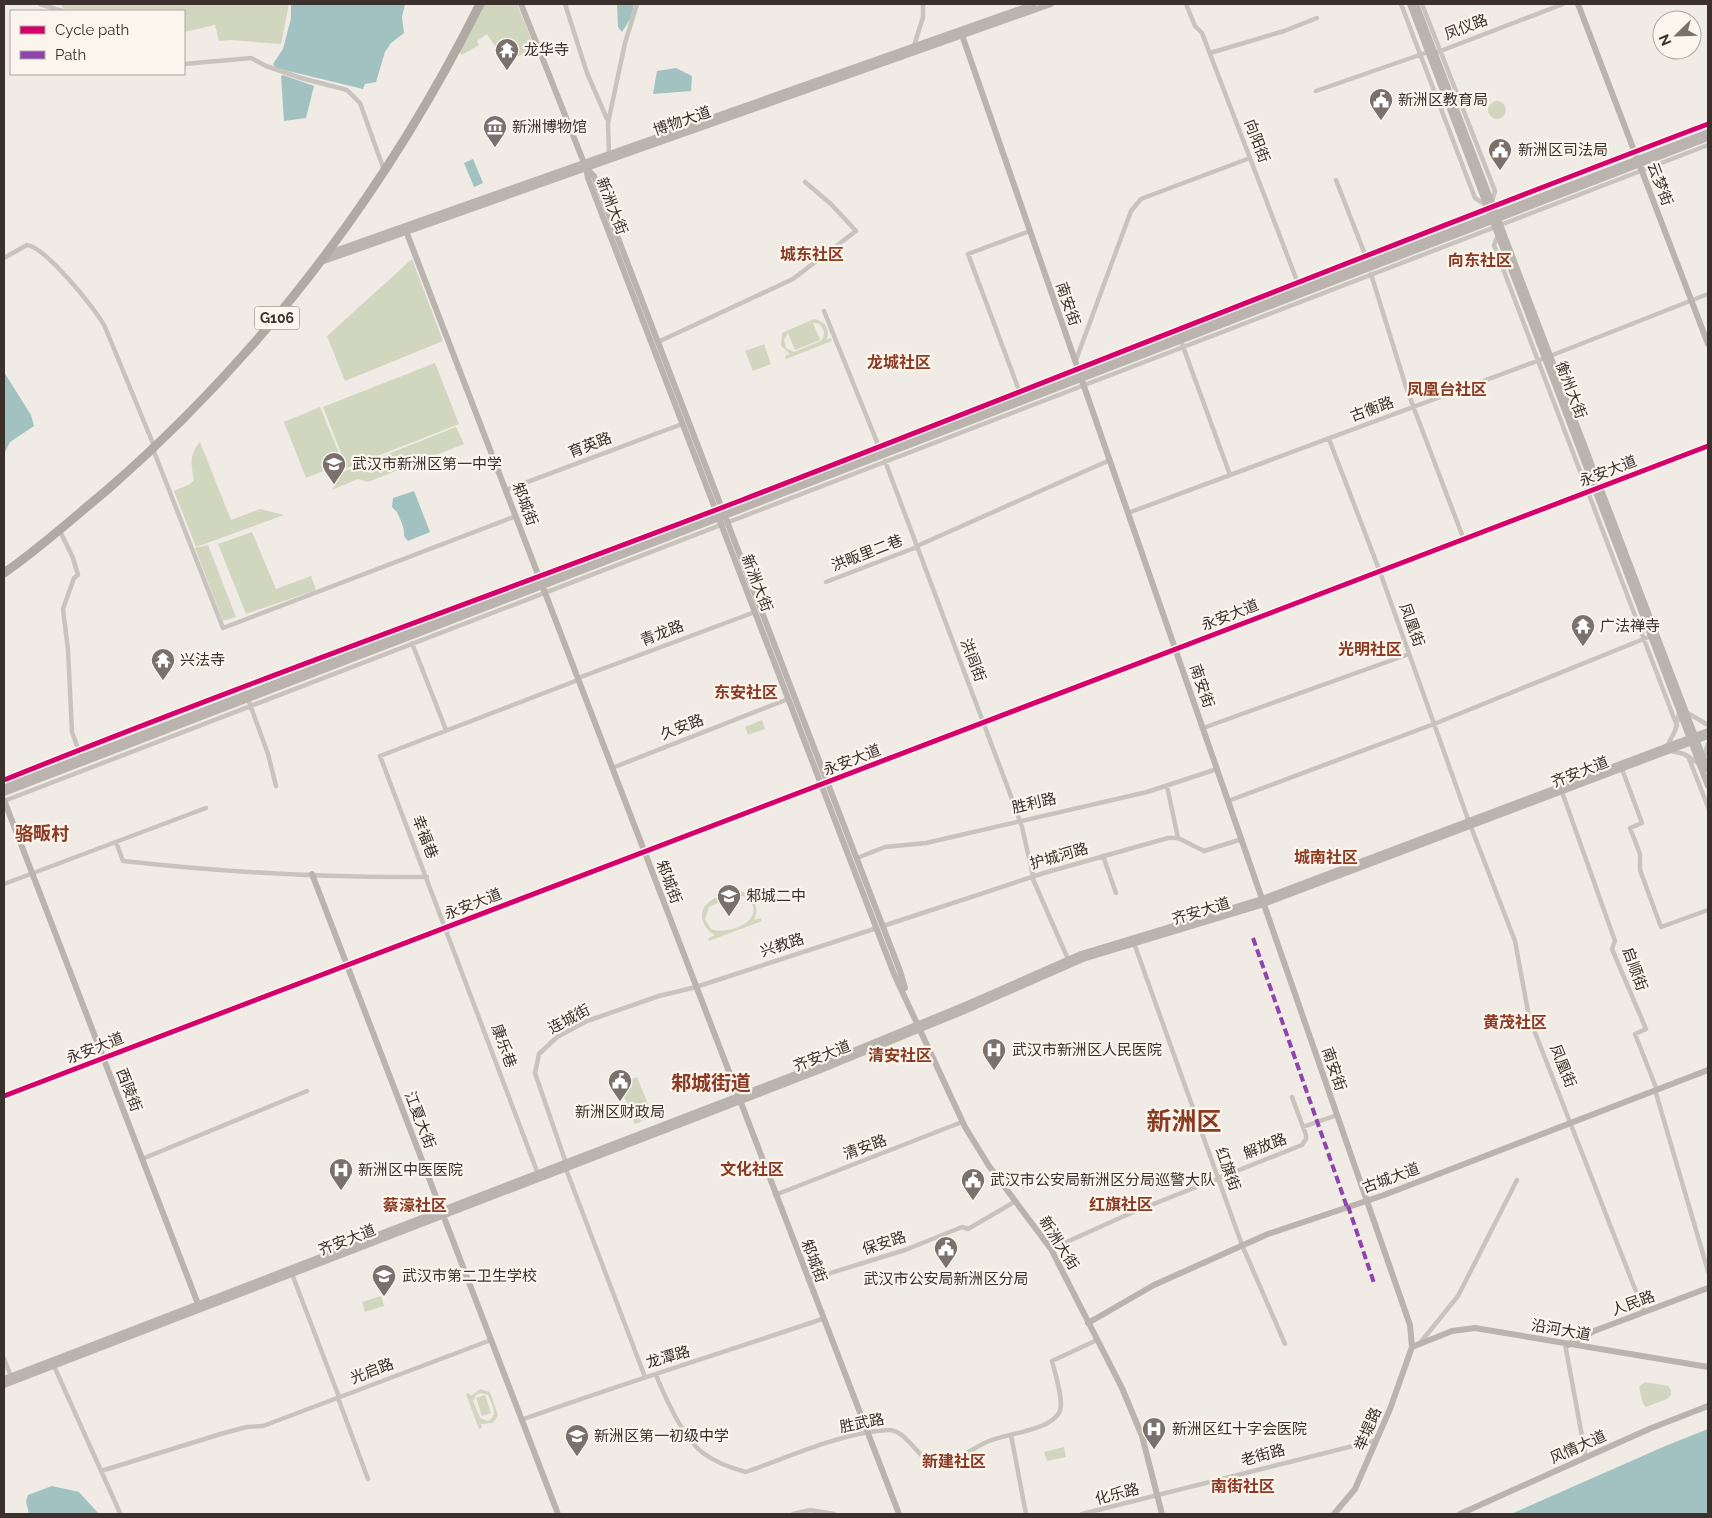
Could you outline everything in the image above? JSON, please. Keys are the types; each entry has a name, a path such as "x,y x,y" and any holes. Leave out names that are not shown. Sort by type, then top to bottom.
{"highway":[{"name":"G106","path":"4,573 59,530 154,448 236,366 321,262 385,171 431,98 480,4"}],"main road":[{"path":"521,4 585,165"},
{"name":"博物大道","path":"321,262 585,165 609,154 1034,4"},
{"name":"博物大道","path":"326,254 1051,4"},
{"name":"衡州大街","path":"1410,4 1434,52"},
{"name":"衡州大街","path":"1416,4 1496,223 1683,711 1708,786"},
{"name":"云梦街","path":"1578,4 1708,344"},
{"name":"南安街","path":"962,35 1410,1325 1412,1347"},
{"path":"1640,165 1708,132"},
{"path":"882,454 1021,393 1299,286 1369,266 1496,223 1708,138"},
{"name":"新洲大街","path":"585,165 594,176 658,342 788,699 857,858 880,927"},
{"name":"新洲大街","path":"585,165 588,178 682,424 721,515 880,927 900,971 907,998 962,1122 988,1166 1051,1249 1097,1340 1137,1423 1162,1514"},
{"name":"邾城街","path":"406,232 822,1319 899,1514"},
{"path":"4,787 80,754 540,580 721,515 882,454 1078,371 1182,345 1369,266"},
{"name":"永安大道","path":"4,1096 1708,446"},
{"name":"衡州大街","path":"1598,488 1651,636 1683,711"},
{"path":"4,793 248,699 411,640 540,580"},
{"name":"齐安大道","path":"7,1378 566,1166 920,1027 1070,964 1263,901 1668,749 1693,739 1708,730"},
{"name":"齐安大道","path":"1693,739 1708,736"},
{"name":"衡州大街","path":"1693,739 1704,758 1708,770"},
{"name":"齐安大道","path":"1470,824 1562,792 1668,749"},
{"name":"西陵街","path":"4,801 198,1304"},
{"name":"江夏大街","path":"312,874 557,1514"},
{"name":"齐安大道","path":"920,1027 1068,959 1263,901"},
{"name":"古城大道","path":"1088,1323 1154,1285 1242,1245 1367,1200 1708,1070"},
{"name":"齐安大道","path":"4,1385 292,1274 538,1174 566,1166"},
{"name":"人民路","path":"1567,1345 1594,1331 1708,1288"},
{"name":"沿河大道","path":"1412,1347 1452,1331 1475,1328 1567,1345 1708,1367"},
{"name":"举堤路","path":"1334,1514 1355,1489 1377,1440 1412,1347"},
{"name":"风情大道","path":"1460,1514 1649,1429 1708,1406"}],"street":[{"path":"40,4 59,10"},
{"path":"565,4 587,73 608,121"},
{"path":"609,154 608,121 625,43 638,4"},
{"path":"914,46 923,17 923,4"},
{"name":"向阳街","path":"1186,4 1210,53 1299,286"},
{"path":"1401,4 1475,198 1490,206"},
{"path":"1422,4 1434,52"},
{"name":"凤仪路","path":"1316,90 1434,52 1563,4"},
{"path":"1210,53 1284,31 1317,18"},
{"path":"185,64 251,58 266,66 301,78 347,90 360,103 385,171"},
{"path":"1369,266 1490,206 1708,124"},
{"path":"1640,165 1708,145"},
{"path":"1078,371 1079,346 1131,211 1136,204 1146,197 1250,158"},
{"path":"1336,180 1369,266 1413,407 1464,540"},
{"path":"658,342 792,279 856,231 831,204 805,182"},
{"path":"1369,266 1496,223 1494,245 1677,726"},
{"path":"1021,393 968,254 1030,230"},
{"path":"4,258 27,245 34,247 48,258 94,309 105,327 223,628 516,516"},
{"name":"古衡路","path":"1128,513 1538,361 1708,294"},
{"name":"洪闾街","path":"824,311 882,454 1019,820 1033,876 1068,959"},
{"path":"540,580 721,515 882,454 1084,386 1182,345 1230,475"},
{"name":"育英路","path":"506,490 682,424"},
{"name":"凤凰街","path":"1329,439 1380,572 1470,824 1515,941 1529,1017 1572,1123 1644,1312"},
{"name":"洪畈里二巷","path":"826,582 917,547 1110,460"},
{"path":"4,801 251,706 411,640 545,593 721,515"},
{"path":"4,780 80,754 72,732 68,650 63,609 74,578 78,575 74,558 59,530"},
{"name":"青龙路","path":"380,756 755,612"},
{"path":"1228,801 1434,724 1651,636"},
{"path":"411,640 446,730"},
{"path":"1203,728 1409,654"},
{"path":"248,699 268,754 276,786"},
{"name":"久安路","path":"612,768 788,699"},
{"path":"1700,765 1688,756 1668,749 1683,711 1708,725"},
{"path":"1704,758 1708,744"},
{"name":"幸福巷","path":"380,756 446,928"},
{"path":"1688,756 1708,807"},
{"name":"胜利路","path":"857,858 885,847 926,843 1167,786 1217,769"},
{"path":"1622,769 1642,823 1630,828 1640,854 1640,870 1662,927 1708,910"},
{"path":"1167,786 1178,838 1204,852 1242,839"},
{"name":"启顺街","path":"1562,792 1615,941 1612,949 1646,1029 1635,1034 1656,1090 1708,1271"},
{"path":"4,884 206,808"},
{"name":"护城河路","path":"880,927 1033,876 1168,838 1178,838"},
{"path":"116,842 123,861 195,868 427,877"},
{"path":"1103,856 1116,894"},
{"name":"兴教路","path":"696,987 880,927"},
{"name":"康乐巷","path":"446,928 538,1174"},
{"name":"红旗街","path":"1134,943 1242,1245 1259,1289 1285,1344"},
{"name":"连城街","path":"645,1376 566,1166 536,1077 535,1064 541,1051 556,1037 580,1024 659,996 696,987"},
{"path":"142,1159 307,1091"},
{"name":"解放路","path":"1051,1249 1218,1178 1300,1146 1306,1139 1292,1097"},
{"path":"1303,1127 1337,1114"},
{"name":"清安路","path":"775,1195 962,1122"},
{"path":"1420,1344 1458,1296 1517,1180"},
{"name":"保安路","path":"808,1280 905,1250 962,1228 968,1229 1016,1201"},
{"path":"292,1274 368,1479"},
{"name":"龙潭路","path":"521,1420 645,1376 656,1375 822,1319"},
{"name":"光启路","path":"101,1471 224,1432 247,1426 263,1426 491,1340"},
{"name":"胜武路","path":"656,1375 695,1445 716,1461 738,1470 746,1472 867,1432 895,1430 929,1461 936,1463 961,1456 985,1443 1040,1427 1056,1417 1062,1404 1052,1361 1097,1340"},
{"path":"1567,1345 1586,1458"},
{"path":"4,1358 7,1378"},
{"path":"54,1366 120,1513"},
{"path":"1010,1435 1026,1514"},
{"name":"老街路","path":"1157,1496 1377,1440"},
{"name":"化乐路","path":"1082,1514 1157,1496"},
{"path":"793,1514 810,1510 834,1514"}],"green space":[{"path":"62,4 289,4 281,44 230,40 219,41 215,25 185,32 185,10 66,10 62,8"},
{"path":"483,4 517,4 536,51 504,60 487,34 477,41 479,45 462,55 459,52"},
{"path":"1497,101 1503,104 1506,110 1503,116 1497,119 1491,116 1488,110 1491,104"},
{"path":"412,259 443,341 345,381 327,336"},
{"path":"814,319 826,326 828,332 827,339 831,338 832,341 786,359 785,356 790,354 781,346 782,333","holes":["813,323 822,326 824,332 821,341 794,352 786,348 784,340 788,333 795,350 820,340"]},
{"path":"764,344 771,364 753,371 745,351"},
{"path":"435,363 459,424 347,468 323,407"},
{"path":"320,407 343,463 306,478 284,422"},
{"path":"456,427 464,444 368,482 358,479 332,490 343,472"},
{"path":"200,442 231,520 260,509 284,515 196,547 174,491 190,484 194,480 192,455"},
{"path":"252,532 276,589 311,576 316,590 246,614 218,544"},
{"path":"208,545 236,617 223,621 195,548"},
{"path":"762,720 765,729 748,735 745,727"},
{"path":"735,891 746,893 754,900 756,914 754,920 761,918 762,921 709,941 708,938 715,935 704,925 702,915 705,906 718,897","holes":["735,895 748,899 753,905 753,914 748,922 732,929 720,931 711,929 705,919 709,907"]},
{"path":"637,1077 653,1117 635,1124 619,1083"},
{"path":"381,1296 384,1306 365,1312 362,1302"},
{"path":"1645,1382 1668,1386 1671,1390 1671,1395 1667,1399 1646,1407 1643,1404 1639,1387"},
{"path":"480,1389 490,1392 498,1415 493,1423 481,1424 482,1428 479,1429 466,1394 469,1393 471,1396","holes":["481,1393 488,1395 494,1413 488,1421 480,1418 473,1401 476,1395"]},
{"path":"485,1395 491,1413 482,1416 476,1398"},
{"path":"1064,1447 1066,1457 1047,1461 1044,1452"}],"water":[{"path":"291,4 405,4 402,17 404,33 391,43 385,52 376,82 365,84 363,89 276,68 273,64 283,49 291,18"},
{"path":"617,4 634,4 631,18 622,32 618,27"},
{"path":"676,68 692,76 691,91 653,94 657,71"},
{"path":"283,75 314,86 306,118 284,121 281,76"},
{"path":"473,159 483,183 474,187 464,163"},
{"path":"4,372 31,415 34,426 10,442 4,454"},
{"path":"414,491 430,532 408,541 404,536 403,527 397,512 392,507 393,498"},
{"path":"1708,1429 1708,1514 1511,1514 1663,1447"},
{"path":"52,1486 79,1492 99,1514 29,1514 26,1501 28,1495"}],"marked path":[{"path":"1253,938 1347,1207"},
{"path":"1348,1206 1374,1283"}],"cycle path":[{"path":"4,780 280,673 742,500 1708,124"},
{"path":"4,1096 1708,446"}],"place":[{"name":"龙华寺","path":"507,71"},
{"name":"新洲区教育局","path":"1381,121"},
{"name":"新洲博物馆","path":"495,148"},
{"name":"新洲区司法局","path":"1500,171"},
{"name":"武汉市新洲区第一中学","path":"334,485"},
{"name":"广法禅寺","path":"1583,647"},
{"name":"兴法寺","path":"163,681"},
{"name":"邾城二中","path":"729,917"},
{"name":"武汉市新洲区人民医院","path":"994,1071"},
{"name":"新洲区财政局","path":"620,1102"},
{"name":"新洲区中医医院","path":"341,1191"},
{"name":"武汉市公安局新洲区分局巡警大队","path":"973,1201"},
{"name":"武汉市公安局新洲区分局","path":"946,1269"},
{"name":"武汉市第二卫生学校","path":"384,1297"},
{"name":"新洲区红十字会医院","path":"1154,1450"},
{"name":"新洲区第一初级中学","path":"577,1457"}],"district":[{"name":"城东社区","path":"812,254"},
{"name":"向东社区","path":"1480,260"},
{"name":"龙城社区","path":"899,362"},
{"name":"凤凰台社区","path":"1447,389"},
{"name":"光明社区","path":"1370,649"},
{"name":"东安社区","path":"746,692"},
{"name":"骆畈村","path":"42,834"},
{"name":"城南社区","path":"1326,857"},
{"name":"黄茂社区","path":"1515,1022"},
{"name":"清安社区","path":"900,1055"},
{"name":"邾城街道","path":"711,1083"},
{"name":"新洲区","path":"1184,1121"},
{"name":"文化社区","path":"752,1169"},
{"name":"红旗社区","path":"1121,1204"},
{"name":"蔡濠社区","path":"415,1205"},
{"name":"新建社区","path":"954,1461"},
{"name":"南街社区","path":"1243,1486"}]}
